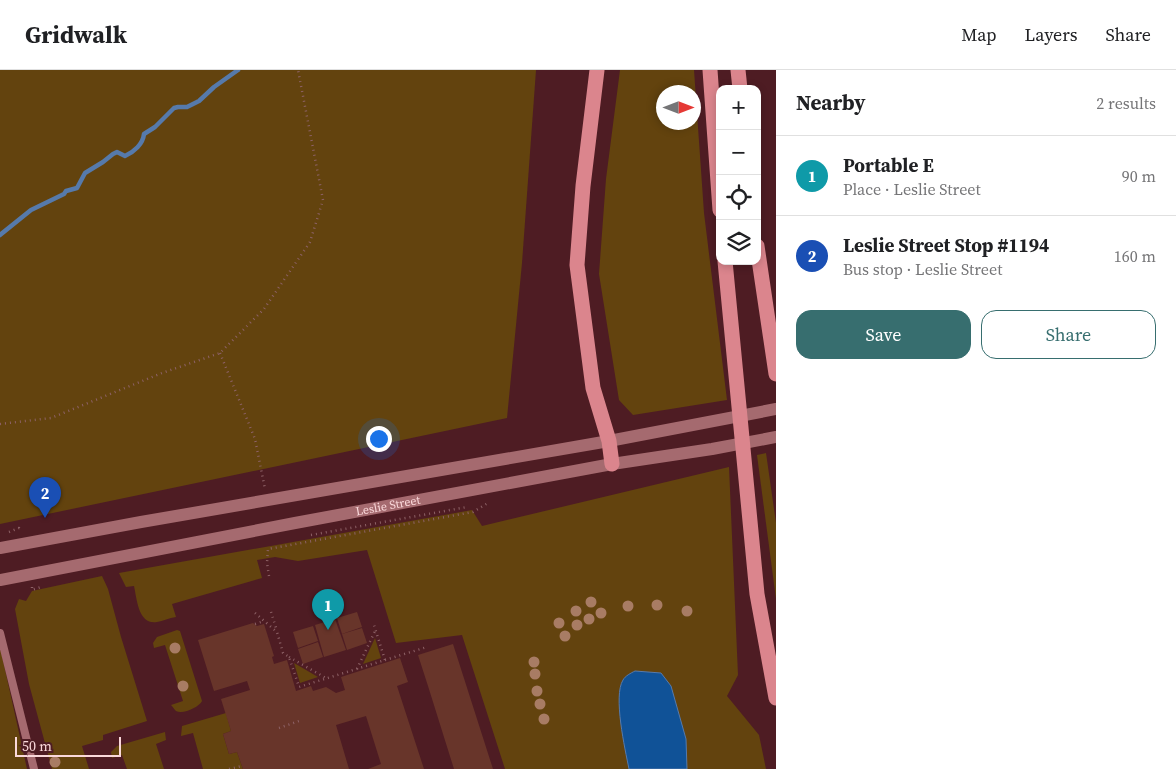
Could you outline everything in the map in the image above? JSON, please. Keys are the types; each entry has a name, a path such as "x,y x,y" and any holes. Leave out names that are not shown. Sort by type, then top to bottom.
{"highway":[{"path":"597,70 583,186 577,265 593,388 609,441 612,464"},
{"path":"710,70 718,175"},
{"path":"738,70 740,85"},
{"path":"725,265 757,594 776,698"},
{"path":"760,265 776,374"}],"main road":[{"path":"0,548 609,441 776,409"},
{"name":"Leslie Street","path":"0,580 612,464 776,437"}],"lane":[{"path":"0,633 34,769"}],"path":[{"path":"0,424 51,418 162,373 220,353 264,309 310,242 323,200 298,70"},
{"path":"220,353 255,439 267,500"},
{"path":"269,576 267,563 268,549 473,512 488,503"},
{"path":"19,528 22,545"},
{"path":"29,574 32,590"},
{"path":"271,612 283,653 326,678"},
{"path":"255,613 277,632"},
{"path":"254,624 264,621"},
{"path":"374,626 386,660"},
{"path":"357,669 376,630"},
{"path":"289,657 299,687 427,647"},
{"path":"279,728 302,720"},
{"path":"230,769 242,766"}],"shaded area":[{"path":"0,70 536,70 522,263 507,418 0,524"},
{"path":"620,70 694,70 695,85 656,85 656,130 698,130 704,213 727,400 633,415 619,400 599,274 606,179"},
{"path":"766,453 776,523 776,599 757,455"},
{"path":"729,467 738,675 727,696 759,735 766,769 505,769 462,635 396,643 367,550 298,561 275,557 257,560 262,578 172,604 176,617 157,622 151,622 142,615 134,586 126,587 119,573 472,510 482,526"},
{"path":"102,576 108,589 147,721 103,735 103,740 82,746 89,769 52,769 29,684 15,609 19,599 26,601 32,591"},
{"path":"177,630 180,631 202,701 194,708 183,712 176,711 171,705 183,701 165,645 154,648 153,643 157,637"},
{"path":"375,638 381,658 363,664"},
{"path":"0,647 27,769 0,769"},
{"path":"294,663 318,677 300,683"},
{"path":"226,713 231,731 223,734 229,754 237,752 243,769 203,769 193,733 181,736 182,726"},
{"path":"165,732 166,740 156,744 164,769 127,769 122,755 112,758 111,752 117,746"}],"water":[{"path":"635,671 661,673 671,686 686,739 687,769 629,769 619,710 619,698 623,680"}],"building":[{"path":"357,612 362,627 342,634 337,618"},
{"path":"335,619 346,650 324,657 315,625"},
{"path":"253,623 257,626 264,624 274,656 272,657 274,664 287,660 296,691 311,686 313,691 326,687 336,693 345,690 341,677 400,658 408,682 397,686 424,769 368,769 381,764 366,716 336,725 349,769 243,769 237,752 229,754 223,734 231,731 221,699 250,690 247,681 214,691 198,640"},
{"path":"313,626 318,641 298,648 293,632"},
{"path":"362,628 367,643 347,650 342,634"},
{"path":"318,642 323,657 303,664 298,649"},
{"path":"453,644 493,769 454,769 418,655"}],"waterway":[{"path":"0,235 31,210 64,194 66,191 77,188 85,173 113,154 117,152 125,156 132,152 138,147 144,134 155,127 174,108 187,107 199,101 214,87 238,70"}],"place":[{"name":"Leslie Street Stop #1194","path":"45,518"},
{"name":"Portable E","path":"328,630"}]}
